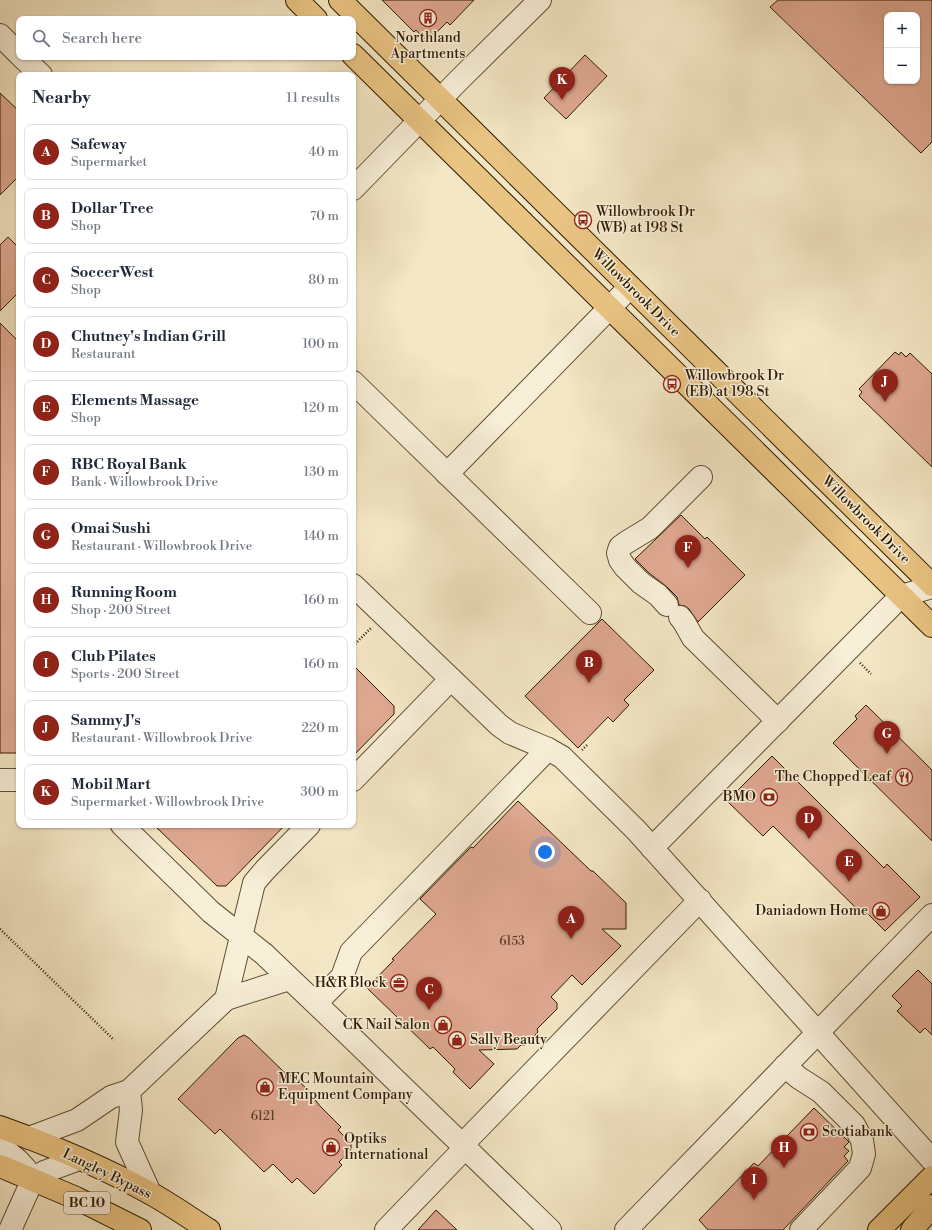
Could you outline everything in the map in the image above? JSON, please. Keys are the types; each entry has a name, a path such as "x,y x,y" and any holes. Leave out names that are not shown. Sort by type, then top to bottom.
{"main road":[{"path":"297,0 313,16"},
{"name":"Willowbrook Drive","path":"340,0 548,204 932,586"},
{"name":"Willowbrook Drive","path":"356,58 932,626"},
{"name":"Langley Bypass","path":"0,1127 80,1159 150,1193 209,1230"},
{"name":"BC 10","path":"0,1166 76,1198 140,1230"},
{"path":"879,1230 932,1177"},
{"path":"912,1230 932,1206"}],"street":[{"path":"356,186 440,99 540,0"},
{"path":"0,35 16,51"},
{"path":"25,60 38,72"},
{"path":"447,474 630,287"},
{"path":"356,385 590,613"},
{"path":"701,477 650,528 620,547 618,552 620,560 641,583 658,595 674,611 684,622 693,638 778,721"},
{"path":"641,583 649,605 675,630 693,638"},
{"path":"652,848 901,596 932,586"},
{"path":"356,588 499,725 510,733 548,749 562,757 573,767 700,900 932,1160"},
{"path":"356,777 451,679"},
{"path":"316,1003 342,976 351,952 548,749"},
{"path":"0,780 16,780"},
{"path":"125,828 211,912 264,954 316,1003 550,1230"},
{"path":"226,999 254,882 306,828"},
{"path":"386,1230 463,1147 700,900"},
{"path":"626,1230 932,915"},
{"path":"30,1138 77,1120 111,1097 129,1091 226,999 289,979"},
{"path":"785,1066 799,1078 821,1092 854,1125 862,1140 864,1154 860,1168 801,1230"},
{"path":"129,1091 131,1110 127,1142 150,1193"},
{"path":"0,1146 24,1166 33,1179"},
{"path":"10,1230 33,1179 44,1172 80,1159"}],"path":[{"path":"356,643 363,636"},
{"path":"861,664 871,674"},
{"path":"0,929 114,1040"}],"building":[{"name":"Northland Apartments","path":"382,0 474,0 450,25 447,22 433,36 431,34 425,40 416,30 414,32"},
{"path":"778,0 932,0 932,142 921,153 770,7"},
{"path":"585,55 607,76 566,119 544,98"},
{"path":"0,93 16,108 16,179 0,195"},
{"path":"8,237 16,245 16,295 0,311 0,245"},
{"path":"0,323 16,339 16,753 0,753"},
{"path":"895,352 899,355 901,352 906,357 910,353 932,374 932,467 859,396 862,392 859,389"},
{"path":"681,515 705,539 707,537 745,575 698,622 689,609 685,606 679,605 677,597 667,587 649,573 635,559"},
{"path":"602,619 654,670 624,700 629,705 613,722 608,717 578,748 525,696"},
{"path":"356,668 394,706 394,714 356,753"},
{"path":"866,705 932,770 932,841 833,743 857,719 855,716"},
{"path":"772,756 884,868 887,864 920,897 885,931 866,912 863,915 773,826 763,836 727,801"},
{"path":"518,801 626,903 626,929 602,929 621,946 582,985 572,975 551,997 557,1003 557,1009 537,1029 538,1032 525,1045 521,1045 517,1049 479,1050 494,1064 470,1089 453,1072 455,1069 433,1047 430,1049 367,988 394,960 392,959 436,914 420,899 471,847 473,848"},
{"path":"157,828 282,828 226,886 217,886"},
{"path":"918,970 932,984 932,1035 925,1028 920,1033 897,1011 902,1006 892,996"},
{"path":"244,1035 284,1072 294,1077 307,1089 320,1106 341,1127 338,1130 351,1143 350,1151 339,1162 342,1165 314,1194 297,1178 292,1183 273,1164 264,1172 220,1129 215,1134 178,1099 238,1038"},
{"path":"814,1108 849,1142 844,1147 849,1151 844,1156 848,1161 783,1230 708,1230 699,1220 754,1163 758,1166"},
{"path":"436,1210 457,1230 418,1230"}],"place":[{"name":"Northland Apartments","path":"428,18"},
{"name":"Mobil Mart","path":"562,100"},
{"name":"Willowbrook Dr (WB) at 198 St","path":"583,220"},
{"name":"Willowbrook Dr (EB) at 198 St","path":"672,384"},
{"name":"Sammy J's","path":"885,402"},
{"name":"RBC Royal Bank","path":"688,568"},
{"name":"Dollar Tree","path":"589,683"},
{"name":"Omai Sushi","path":"887,754"},
{"name":"The Chopped Leaf","path":"904,777"},
{"name":"BMO","path":"769,797"},
{"name":"Chutney's Indian Grill","path":"809,839"},
{"name":"Elements Massage","path":"849,882"},
{"name":"Daniadown Home","path":"881,911"},
{"name":"Safeway","path":"571,939"},
{"name":"H&R Block","path":"399,983"},
{"name":"SoccerWest","path":"429,1010"},
{"name":"CK Nail Salon","path":"443,1025"},
{"name":"Sally Beauty","path":"457,1040"},
{"name":"MEC Mountain Equipment Company","path":"265,1087"},
{"name":"Scotiabank","path":"809,1132"},
{"name":"Optiks International","path":"331,1147"},
{"name":"Running Room","path":"784,1168"},
{"name":"Club Pilates","path":"754,1200"}]}
